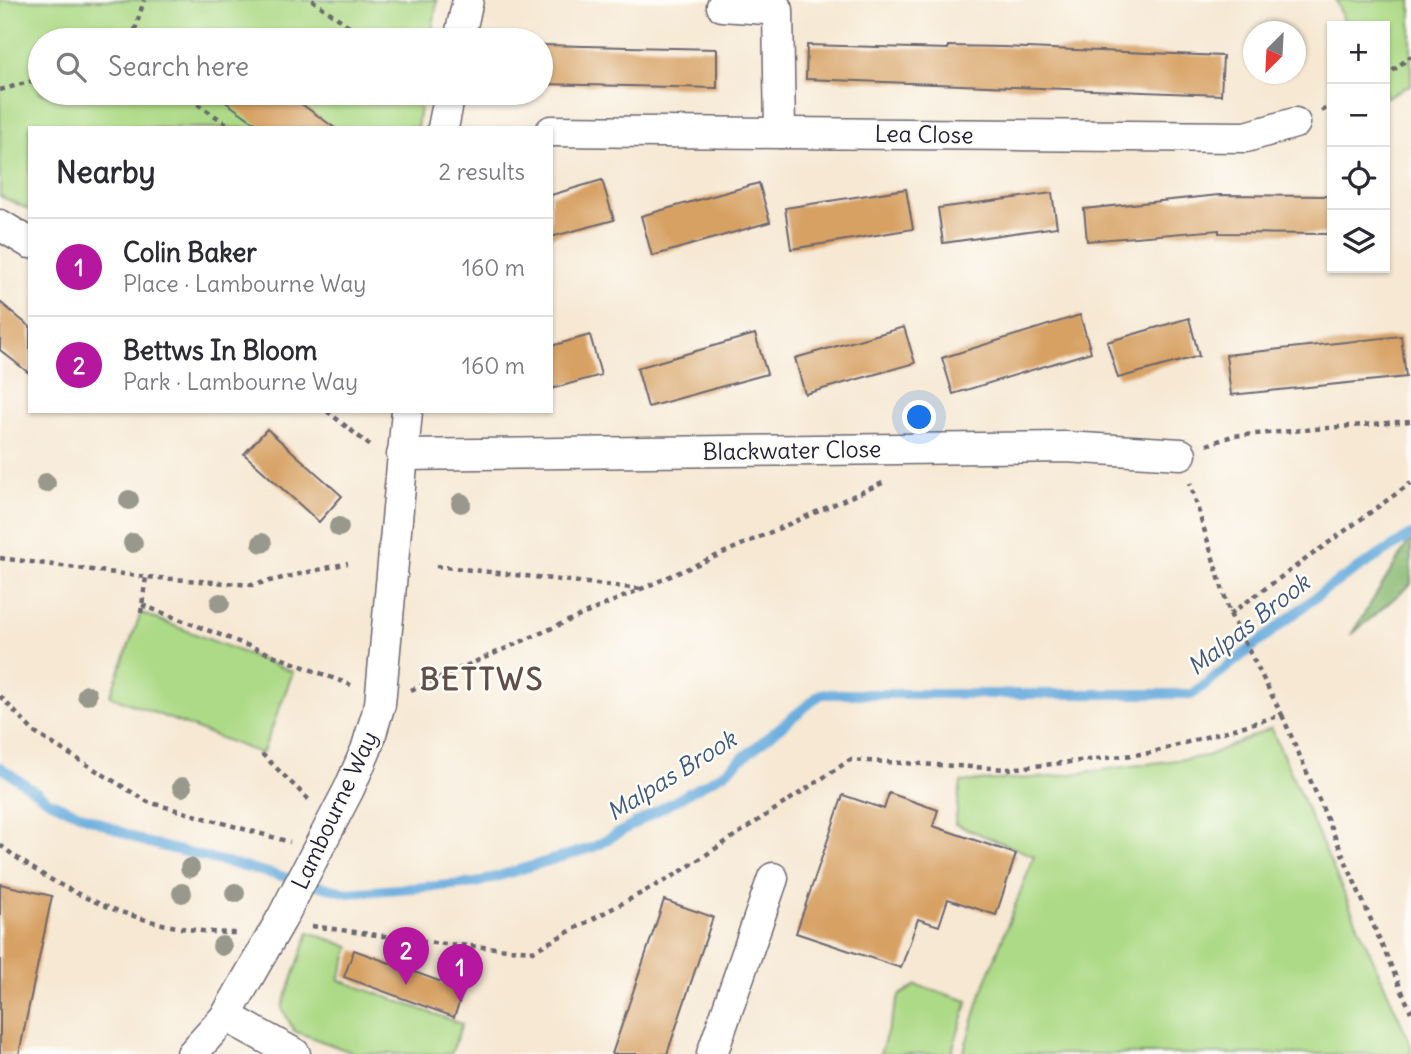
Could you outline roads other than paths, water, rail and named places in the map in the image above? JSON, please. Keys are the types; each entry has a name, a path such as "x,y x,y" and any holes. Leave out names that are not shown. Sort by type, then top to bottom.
{"street":[{"path":"462,28 468,0"},
{"path":"722,6 778,10 780,133"},
{"path":"443,126 448,105"},
{"name":"Lea Close","path":"553,131 1246,137 1295,123"},
{"path":"0,225 28,242"},
{"name":"Lambourne Way","path":"192,1054 226,1016 278,926 333,824 366,750 380,704 407,413"},
{"name":"Blackwater Close","path":"402,463 1066,447 1181,454"},
{"path":"712,1054 774,878"},
{"path":"226,1016 295,1054"}],"waterway":[{"name":"Malpas Brook","path":"0,767 49,801 145,842 348,893 476,883 594,847 724,773 821,694 1193,694 1326,589 1411,535"}],"place":[{"name":"Bettws In Bloom","path":"406,985"},
{"name":"Colin Baker","path":"460,1002"}],"district":[{"name":"BETTWS","path":"482,679"}]}
